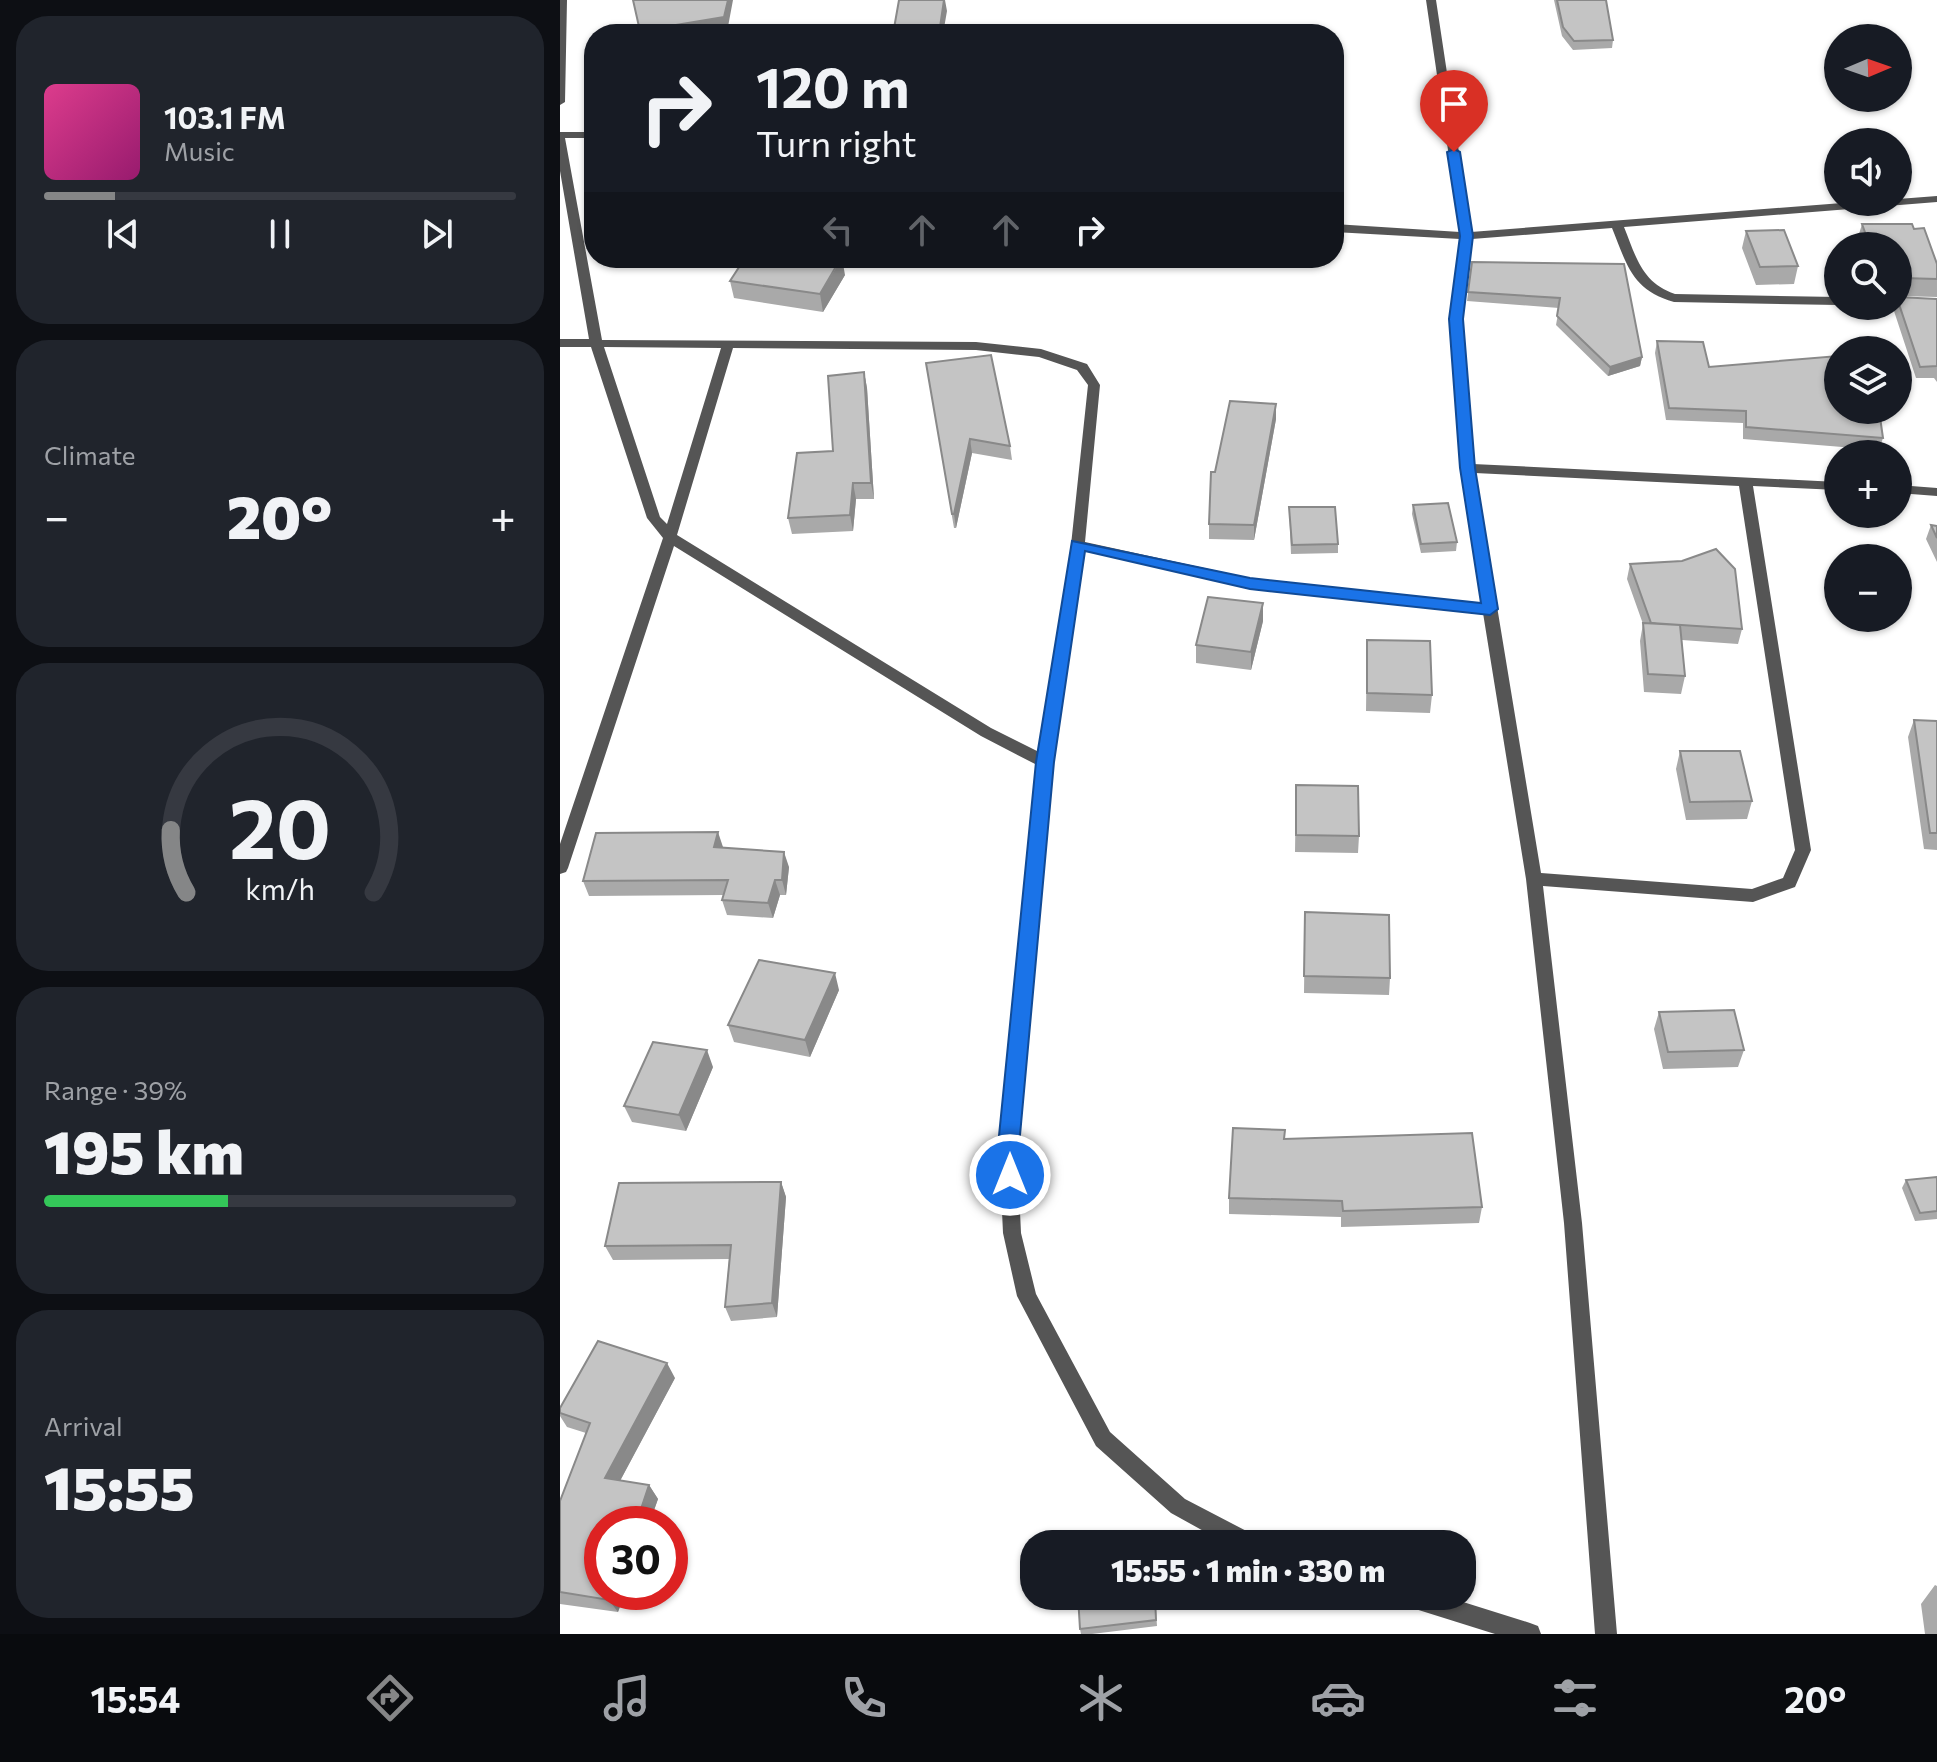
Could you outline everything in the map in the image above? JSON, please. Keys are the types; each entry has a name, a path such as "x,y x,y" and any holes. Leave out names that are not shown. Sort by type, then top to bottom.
{"street":[{"path":"560,102 562,0"},
{"path":"1431,0 1466,236 1456,319 1467,468 1534,879 1573,1223 1606,1634"},
{"path":"584,136 560,137 596,343 654,518 670,537 986,732 1045,762"},
{"path":"1344,229 1466,236 1937,199"},
{"path":"1617,225 1643,285 1656,293 1674,298 1824,301"},
{"path":"560,343 976,346 1041,353 1082,367 1094,385 1078,545 1045,762 1008,1146 1012,1233 1027,1296 1103,1439 1178,1506 1222,1530"},
{"path":"560,868 670,537 728,345"},
{"path":"1467,468 1824,485"},
{"path":"1534,879 1753,896 1789,882 1803,850 1745,481"},
{"path":"1912,490 1937,492"},
{"path":"1078,545 1250,583 1490,609"},
{"path":"1454,1610 1530,1634"}],"building":[{"path":"633,0 728,0 724,17 682,24 638,24"},
{"path":"899,0 944,0 940,24 895,24"},
{"path":"1557,0 1606,0 1613,40 1574,41 1563,27"},
{"path":"1862,224 1912,224 1914,229 1924,228 1937,264 1937,279 1912,278 1912,232 1865,232"},
{"path":"1784,230 1798,266 1760,267 1746,231"},
{"path":"1472,262 1624,264 1642,357 1610,367 1557,316 1560,298 1468,292"},
{"path":"738,268 835,268 820,294 730,281"},
{"path":"1912,298 1937,299 1937,366 1920,367 1904,320 1912,320"},
{"path":"1657,341 1703,342 1709,367 1824,357 1824,424 1881,424 1883,438 1746,427 1746,411 1669,408"},
{"path":"991,355 1010,446 970,439 952,514 926,363"},
{"path":"864,372 871,483 853,483 850,515 788,518 797,453 833,451 828,376"},
{"path":"1230,401 1276,404 1254,525 1209,524 1211,472 1215,472"},
{"path":"1448,503 1457,542 1421,544 1413,505"},
{"path":"1289,507 1335,507 1338,544 1292,545"},
{"path":"1716,549 1735,569 1742,629 1651,623 1630,564 1682,561"},
{"path":"1208,597 1263,603 1251,652 1196,645"},
{"path":"1643,623 1680,625 1685,676 1648,674"},
{"path":"1367,640 1430,641 1432,695 1367,693"},
{"path":"1914,720 1937,721 1937,833 1930,833"},
{"path":"1680,751 1740,751 1752,801 1690,802"},
{"path":"1296,785 1358,786 1359,836 1296,835"},
{"path":"718,832 714,847 784,852 782,880 775,880 768,903 722,900 728,880 583,881 596,833"},
{"path":"1305,912 1389,915 1390,978 1304,976"},
{"path":"759,960 835,973 805,1040 728,1025"},
{"path":"1734,1010 1744,1050 1668,1052 1659,1012"},
{"path":"653,1042 707,1050 679,1115 624,1106"},
{"path":"1233,1128 1285,1130 1284,1139 1472,1133 1482,1207 1343,1211 1342,1201 1229,1198"},
{"path":"1937,1177 1937,1211 1920,1213 1906,1180"},
{"path":"781,1182 772,1303 725,1307 731,1245 605,1246 619,1183"},
{"path":"598,1341 667,1363 605,1478 649,1485 642,1506 584,1506 584,1596 560,1592 560,1501 590,1423 560,1413"},
{"path":"1079,1610 1156,1610 1156,1620 1080,1629"}],"route":[{"path":"1010,1175 1008,1146 1039,852 1045,762 1078,545 1250,583 1490,609 1467,468 1456,319 1466,236 1454,152"}]}
